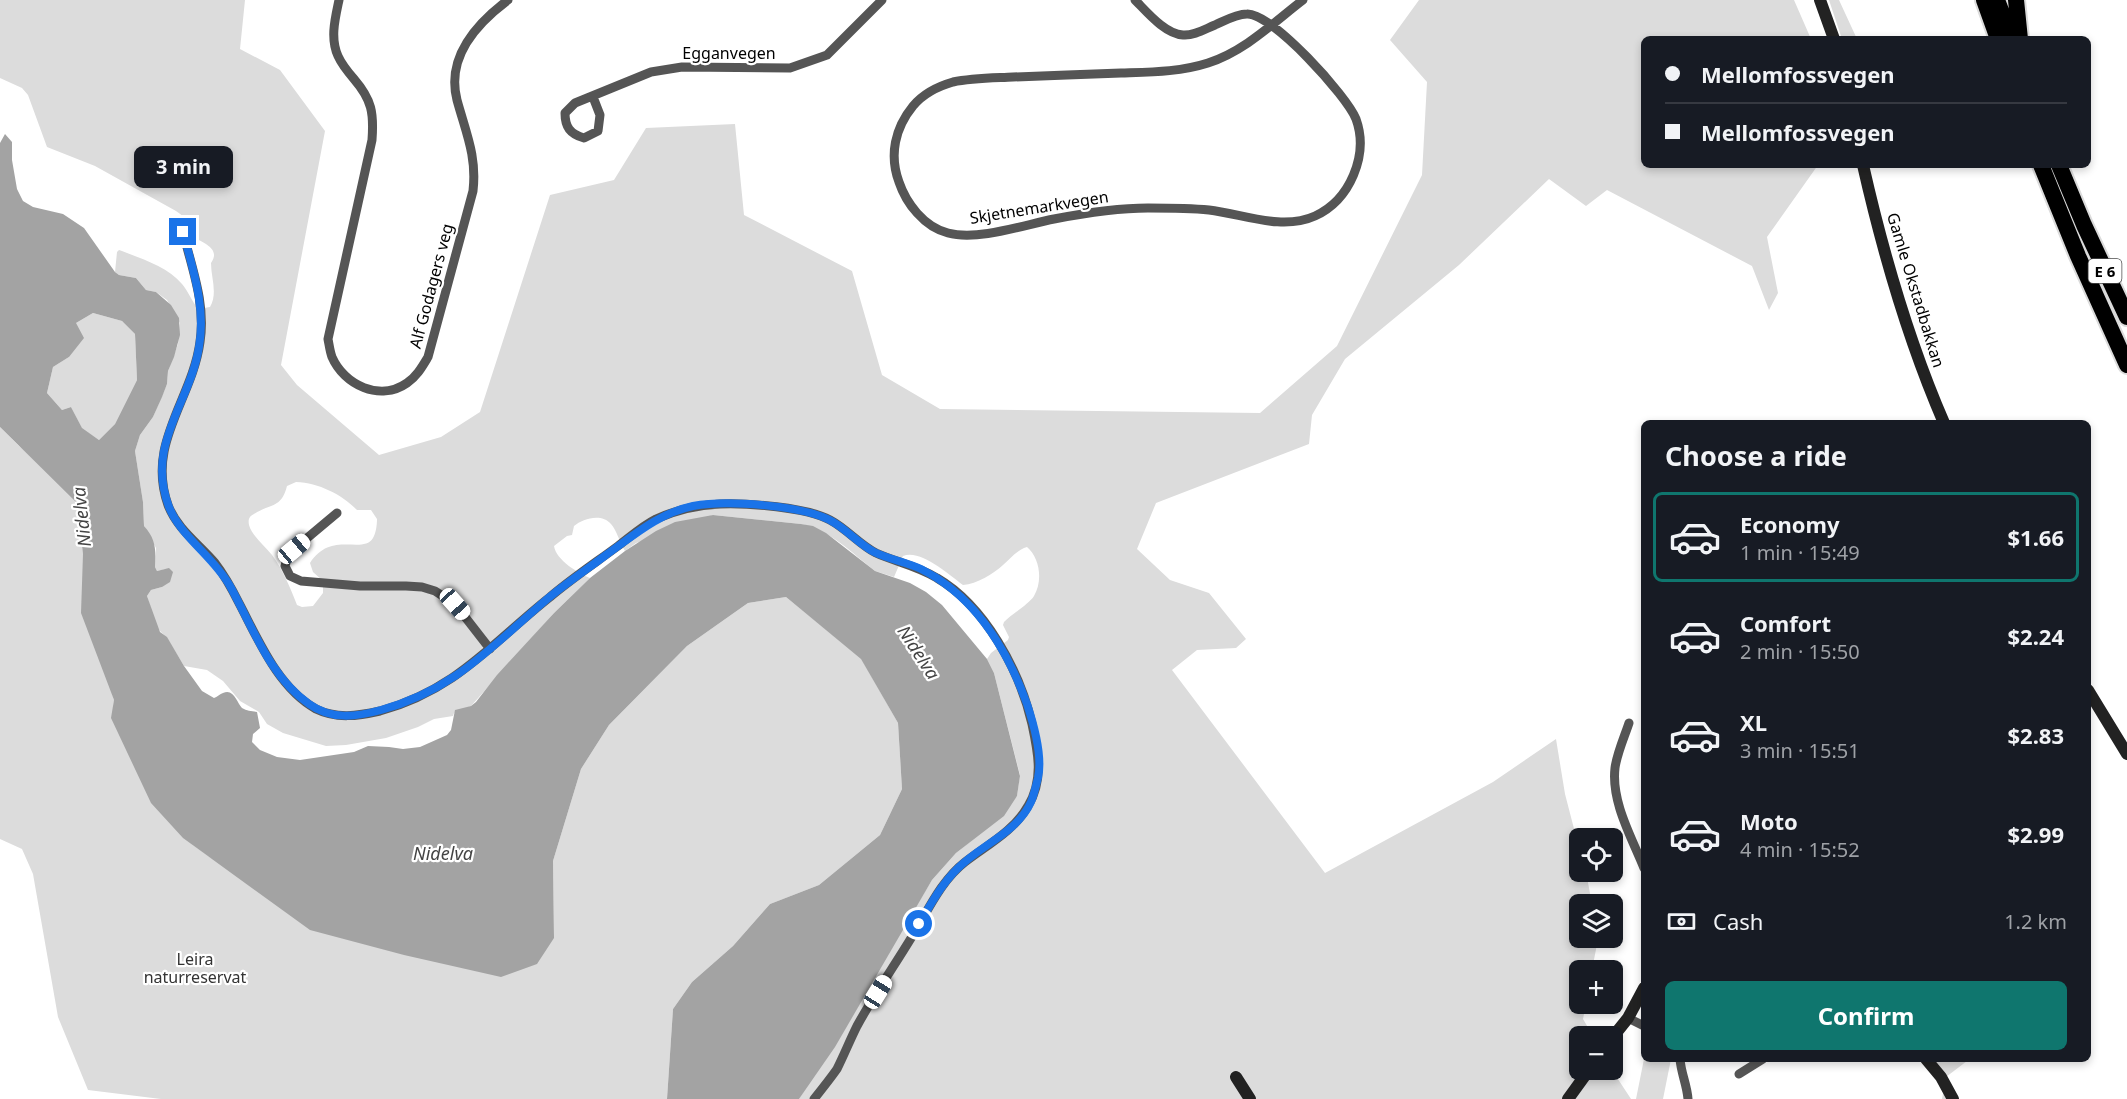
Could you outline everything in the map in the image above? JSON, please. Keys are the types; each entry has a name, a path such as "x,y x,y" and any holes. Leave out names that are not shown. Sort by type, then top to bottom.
{"highway":[{"path":"1973,0 1996,36"},
{"path":"1984,0 1996,36"},
{"path":"1997,0 2011,36"},
{"path":"2016,0 2020,36"},
{"name":"E 6","path":"2042,168 2078,256 2127,364"},
{"name":"E 6","path":"2060,168 2127,317"}],"main road":[{"path":"1820,0 1833,36"},
{"name":"Gamle Okstadbakkan","path":"1864,168 1903,316 1943,420"},
{"path":"2091,695 2127,754"},
{"path":"1622,1026 1641,994"},
{"path":"1928,1062 1941,1077 1953,1099"},
{"path":"1236,1077 1250,1099"},
{"path":"1568,1099 1582,1080"}],"street":[{"name":"Alf Godagers veg","path":"339,0 334,24 337,54 342,64 364,91 369,100 373,118 372,140 328,339 332,357 342,374 354,384 371,391 390,390 406,384 419,372 428,357 473,191 475,171 472,149 456,98 457,63 460,52 472,33 508,0"},
{"name":"Egganvegen","path":"593,97 600,116 598,131 584,138 573,135 565,124 566,113 575,103 651,72 682,67 790,68 827,55 882,0"},
{"path":"1135,0 1152,17 1174,33 1184,36 1245,14 1255,15 1271,25"},
{"name":"Skjetnemarkvegen","path":"1271,25 1342,94 1350,105 1358,126 1360,149 1357,167 1350,183 1331,206 1314,216 1292,221 1275,221 1210,210 1146,208 1103,210 989,233 948,233 921,217 903,193 893,162 894,145 900,127 914,104 941,86 957,81 992,78 1173,71 1206,64 1246,45 1271,25 1303,0"},
{"path":"183,232 199,295 202,330 191,379 166,440 163,465 165,494 179,525 211,559 228,583 275,668 295,693 317,709 329,714 356,716 390,708 426,694 460,674 550,596 652,521 691,507 722,504 809,511 832,521 874,552 916,566 940,579 961,595 979,614 1017,677 1029,712 1040,771 1030,804 1013,825 960,866 941,888 858,1024 836,1070 814,1099"},
{"path":"337,513 288,556 285,566 290,576 295,580 310,582 422,587 435,591 455,604 490,649"},
{"path":"1629,723 1615,769 1615,784 1618,801 1641,860"},
{"path":"1628,1018 1641,1024"},
{"path":"1680,1062 1681,1075 1687,1088 1688,1099"},
{"path":"1739,1074 1758,1062"}],"green space":[{"path":"0,0 245,0 240,49 280,70 325,131 281,365 297,385 379,455 441,437 480,412 550,195 614,180 646,128 735,124 744,215 852,271 882,375 940,409 1260,413 1337,346 1422,175 1427,82 1390,40 1419,0 1794,0 1810,36 1641,36 1641,168 1816,168 1767,237 1778,293 1769,310 1752,266 1607,190 1586,206 1549,179 1459,265 1345,359 1312,415 1309,444 1156,503 1137,549 1170,580 1209,593 1246,639 1236,648 1197,650 1172,670 1325,873 1493,782 1556,739 1565,794 1574,828 1569,828 1569,882 1588,882 1590,894 1569,894 1569,948 1596,948 1594,960 1569,960 1569,1014 1584,1014 1583,1019 1587,1026 1569,1026 1569,1080 1619,1080 1631,1099 799,1099 932,880 956,853 1017,796 1020,775 994,673 987,659 1008,640 1004,622 1028,602 1037,590 1039,570 1035,557 1027,547 1023,548 990,575 974,583 963,585 934,564 918,556 903,556 894,577 875,571 822,531 801,524 713,515 636,543 625,551 611,524 603,519 587,519 574,526 572,535 554,546 563,561 590,578 554,613 471,706 454,713 453,716 434,719 386,738 346,745 326,746 283,733 267,724 259,712 240,701 223,681 207,670 184,666 167,638 157,628 147,596 151,590 162,587 166,569 157,571 155,567 156,548 144,526 143,502 135,451 140,435 153,417 167,384 168,371 178,344 180,323 167,300 156,292 146,290 136,278 115,272 117,252 119,250 138,257 170,273 182,284 198,309 210,307 212,302 213,250 193,237 188,222 176,211 95,166 47,147 28,95 22,88 0,78","holes":["296,482 329,490 357,510 371,510 377,519 377,526 373,538 368,543 337,545 318,553 310,563 313,572 323,581 323,593 313,606 302,607 297,605 280,567 253,533 249,521 252,515 275,505 282,499 287,486"]},
{"path":"1829,0 1839,0 1856,36 1841,36"},
{"path":"93,313 122,321 135,334 137,380 115,424 99,440 82,429 71,407 62,410 47,393 53,367 69,357 76,323"},
{"name":"Leira naturreservat","path":"0,427 78,496 86,625 103,663 114,700 113,710 181,829 193,845 211,858 554,938 553,861 581,769 609,725 687,646 748,603 786,597 861,658 898,723 902,789 880,835 819,885 770,904 733,946 692,982 673,1009 667,1099 161,1099 88,1090 58,1017 33,874 22,849 0,839"},
{"path":"1643,1062 1670,1062 1663,1099 1636,1099"},
{"path":"1928,1062 1966,1062 1946,1077"},
{"path":"1946,1077 1954,1099 1942,1099"}],"water":[{"name":"Nidelva","path":"5,134 12,142 12,160 17,189 23,201 33,207 63,214 84,228 115,272 136,278 146,290 156,292 171,305 179,318 180,335 168,371 167,384 153,417 140,435 135,451 143,502 144,526 154,545 155,567 157,571 169,568 173,572 170,582 151,590 147,596 160,632 167,637 202,691 214,698 223,693 230,693 242,708 257,712 260,728 253,734 252,742 260,750 277,757 300,760 354,752 368,746 403,749 420,747 447,735 451,730 455,710 471,706 476,702 497,675 554,613 590,578 625,551 675,522 713,515 813,526 826,533 875,571 910,583 942,605 987,659 994,673 1020,776 1017,796 1004,816 956,853 932,880 835,1047 799,1099 667,1099 673,1009 692,982 733,946 770,904 819,885 880,835 902,789 898,723 861,659 786,597 748,603 687,646 609,725 581,769 553,861 554,938 537,964 501,977 404,955 310,930 183,838 151,803 111,718 114,700 81,613 83,554 77,503 0,427 0,143","holes":["93,313 122,321 135,334 137,380 115,424 99,440 82,428 71,407 62,410 47,393 53,367 69,357 84,338 76,323"]}],"route":[{"path":"183,232 202,310 202,330 196,366 166,440 163,465 165,494 179,525 220,570 275,668 295,693 307,704 317,709 329,714 356,716 410,702 441,687 490,649 550,596 652,521 691,507 722,504 809,511 832,521 874,552 916,566 940,579 961,595 979,614 1017,677 1029,712 1040,771 1030,804 1013,825 960,866 941,888 919,924"}]}
